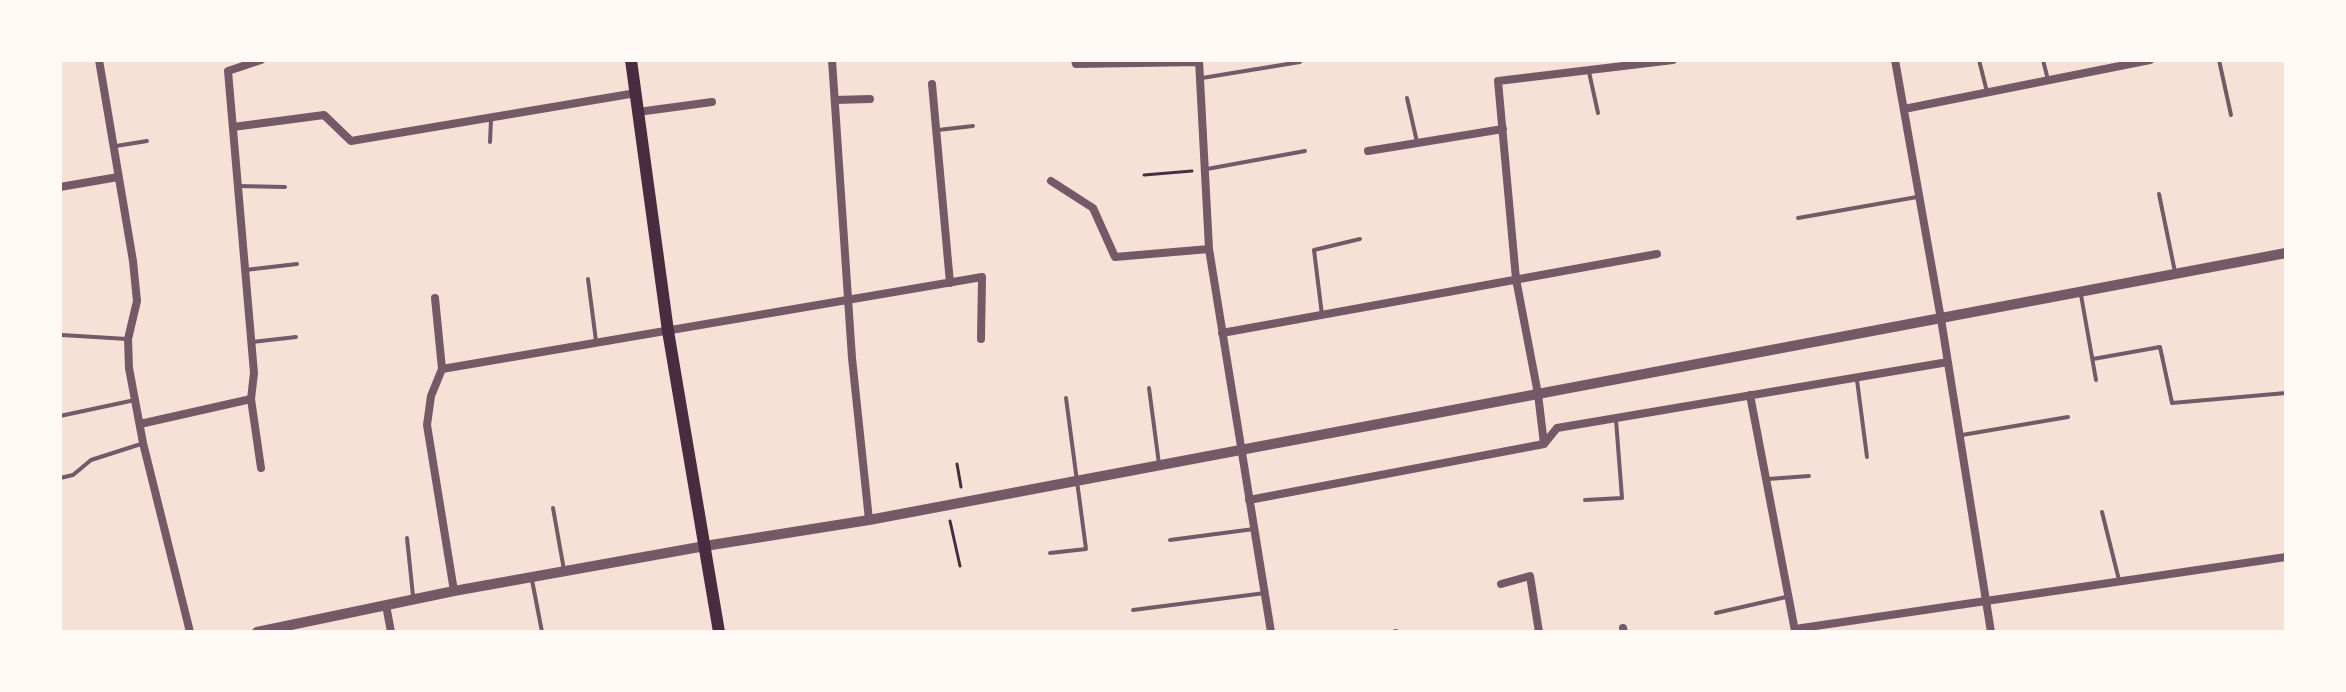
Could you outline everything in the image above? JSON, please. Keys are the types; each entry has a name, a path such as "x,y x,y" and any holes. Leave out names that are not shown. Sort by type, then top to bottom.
{"main road":[{"path":"631,60 668,331 719,632"}],"street":[{"path":"99,60 137,301 128,339 129,368 143,443 190,632"},
{"path":"261,60 228,71 252,342 254,373 251,399 261,468"},
{"path":"832,60 848,300 869,520"},
{"path":"1075,60 1076,64 1199,61 1209,249 1271,632"},
{"path":"1544,444 1538,394 1516,279 1498,81 1673,60"},
{"path":"1895,60 1941,319 1991,632"},
{"path":"1904,109 2150,60"},
{"path":"932,84 950,283"},
{"path":"233,127 324,115 351,141 636,93"},
{"path":"835,100 870,99"},
{"path":"638,112 712,102"},
{"path":"1368,151 1503,129"},
{"path":"60,187 118,177"},
{"path":"1051,181 1093,208 1115,257 1209,249"},
{"path":"257,632 454,591 869,520 2286,253"},
{"path":"1222,333 1657,254"},
{"path":"442,369 982,277 981,339"},
{"path":"435,298 442,369 431,396 427,425 454,591"},
{"path":"1249,500 1544,444 1557,428 1948,362"},
{"path":"1750,395 1795,630 2286,557"},
{"path":"140,424 251,399"},
{"path":"1501,584 1530,576 1539,632"},
{"path":"386,605 391,632"}],"lane":[{"path":"1200,78 1300,60"},
{"path":"1979,60 1987,92"},
{"path":"2043,60 2048,80"},
{"path":"2219,60 2231,115"},
{"path":"1589,70 1598,113"},
{"path":"1407,98 1417,143"},
{"path":"490,142 491,117"},
{"path":"936,130 973,126"},
{"path":"113,147 147,141"},
{"path":"1205,169 1305,151"},
{"path":"238,186 285,187"},
{"path":"2159,194 2175,274"},
{"path":"1798,218 1919,197"},
{"path":"1322,315 1314,250 1360,239"},
{"path":"245,270 297,264"},
{"path":"588,279 597,343"},
{"path":"2080,293 2096,380"},
{"path":"62,335 128,339"},
{"path":"252,342 296,337"},
{"path":"2093,359 2160,347 2172,403 2286,393"},
{"path":"1856,377 1867,457"},
{"path":"1149,388 1159,464"},
{"path":"1050,553 1086,549 1066,398"},
{"path":"60,416 135,400"},
{"path":"1959,436 2068,417"},
{"path":"1585,500 1622,498 1615,418"},
{"path":"60,478 73,475 91,460 143,443"},
{"path":"1766,479 1809,476"},
{"path":"553,508 565,572"},
{"path":"2102,512 2120,582"},
{"path":"1170,540 1254,529"},
{"path":"407,538 413,599"},
{"path":"531,578 542,632"},
{"path":"1133,610 1265,593"},
{"path":"1716,613 1788,596"}],"path":[{"path":"1144,175 1205,169"},
{"path":"957,464 964,502"},
{"path":"946,505 960,566"}]}
